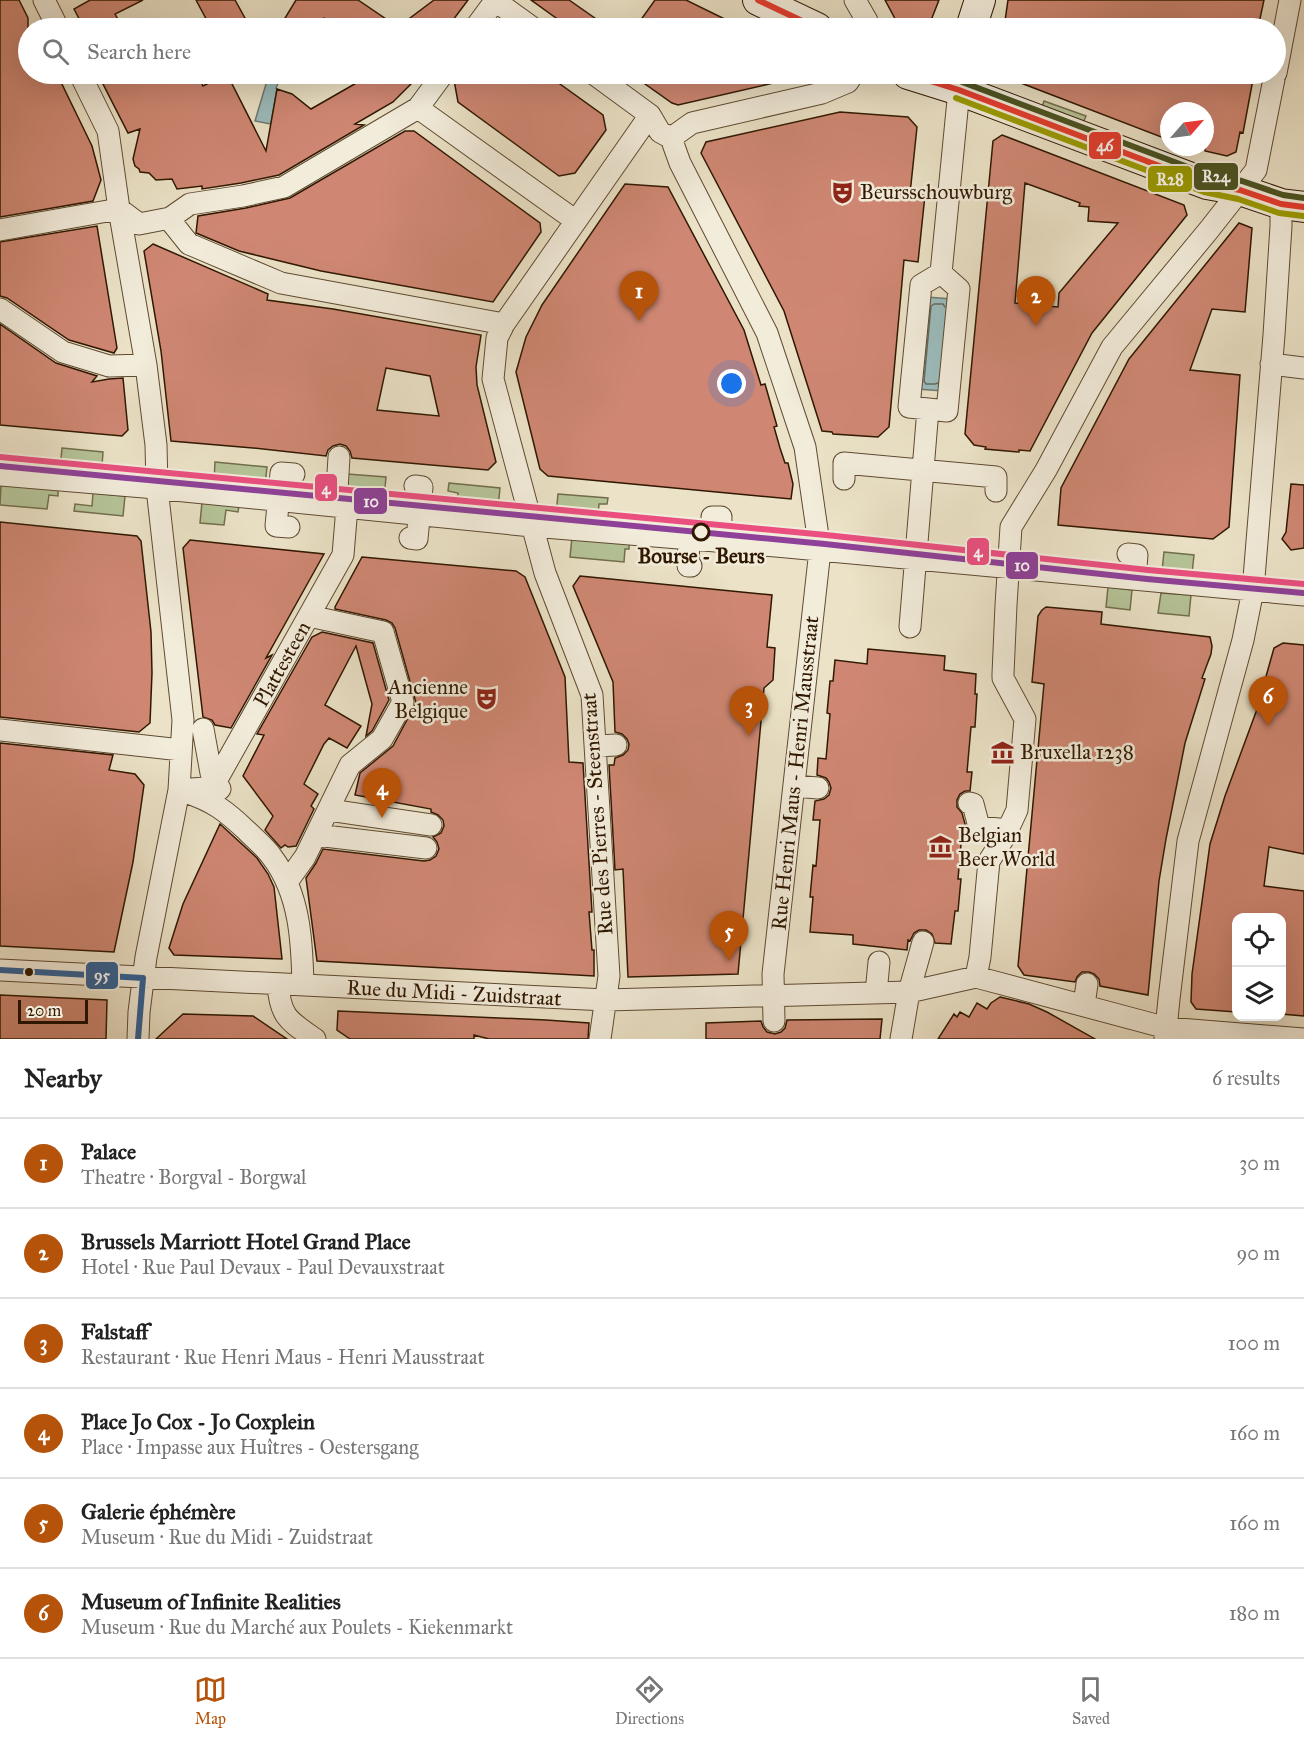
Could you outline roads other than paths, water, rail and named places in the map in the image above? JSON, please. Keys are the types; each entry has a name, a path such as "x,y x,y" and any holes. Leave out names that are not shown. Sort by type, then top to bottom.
{"street":[{"path":"44,0 53,18"},
{"path":"758,0 796,18"},
{"path":"855,0 865,18"},
{"path":"974,18 980,0"},
{"path":"1286,19 1290,0"},
{"path":"483,18 495,1 518,18"},
{"path":"85,84 108,131 146,365 156,445 157,488 183,720 179,790 143,978 138,1039"},
{"path":"0,230 119,209 139,224 170,218 190,204 284,187 418,108 436,84"},
{"name":"Rue Henri Maus - Henri Mausstraat","path":"608,84 650,115 660,132 670,138 680,163 767,333 805,447 820,550 773,974 774,1021"},
{"path":"670,138 692,123 822,93 843,84"},
{"path":"942,273 960,84"},
{"path":"965,84 1207,184 1240,190 1292,206 1281,226 1252,590 1243,640 1188,841 1168,999 1166,1033"},
{"path":"1273,84 1256,170 1112,347 1046,470 1011,527 1003,678 1024,719 1017,810 989,861 976,977 1084,1005 1166,1033 1304,1039"},
{"path":"418,108 576,221"},
{"name":"Rue des Pierres - Steenstraat","path":"600,1039 609,976 606,745 592,695 545,573 493,379 498,338 504,324 650,115"},
{"path":"170,218 172,224 189,244 281,283 504,324"},
{"path":"942,273 965,282 947,411 909,407 917,278 942,273"},
{"path":"0,309 63,352 109,366 146,365"},
{"path":"1271,364 1304,368"},
{"path":"910,627 928,409"},
{"path":"339,457 337,490 347,507"},
{"path":"809,479 850,479 844,463 996,477 993,491 1004,502 1024,506"},
{"path":"289,527 276,526 278,500 281,473 294,474"},
{"path":"0,475 157,488 532,526 776,546 1304,595"},
{"path":"411,538 417,539 420,514 422,487 415,486"},
{"name":"Plattesteen","path":"216,782 343,555 347,507"},
{"path":"712,517 721,517 720,541"},
{"path":"689,539 688,566 691,566"},
{"path":"1128,554 1137,555 1135,579"},
{"path":"287,882 300,865 350,765 382,739 403,702 383,632 309,616"},
{"path":"203,729 211,773 223,796 211,811"},
{"path":"0,730 182,750"},
{"path":"179,790 205,788 216,782"},
{"path":"794,786 818,788"},
{"path":"179,790 205,798 211,811"},
{"path":"969,803 973,804 979,826 1008,830"},
{"path":"329,810 430,825"},
{"path":"211,811 226,811 264,847 287,882 297,915 303,953 303,985"},
{"path":"316,835 426,848"},
{"path":"901,1039 909,992 923,942"},
{"path":"876,993 879,962"},
{"name":"Rue du Midi - Zuidstraat","path":"0,970 606,1000 909,992 976,977"},
{"path":"278,984 283,1011 290,1021 315,1039"},
{"path":"1084,1005 1087,984"}],"water":[{"path":"266,84 278,84 271,124 255,121"},
{"path":"926,297 952,299 943,391 917,389"}],"place":[{"name":"Beursschouwburg","path":"842,192"},
{"name":"Palace","path":"639,321"},
{"name":"Brussels Marriott Hotel Grand Place","path":"1036,326"},
{"name":"Bourse - Beurs","path":"701,532"},
{"name":"Ancienne Belgique","path":"486,699"},
{"name":"Museum of Infinite Realities","path":"1268,726"},
{"name":"Falstaff","path":"749,736"},
{"name":"Bruxella 1238","path":"1002,752"},
{"name":"Place Jo Cox - Jo Coxplein","path":"382,818"},
{"name":"Belgian Beer World","path":"940,847"},
{"name":"Galerie éphémère","path":"729,961"}]}
